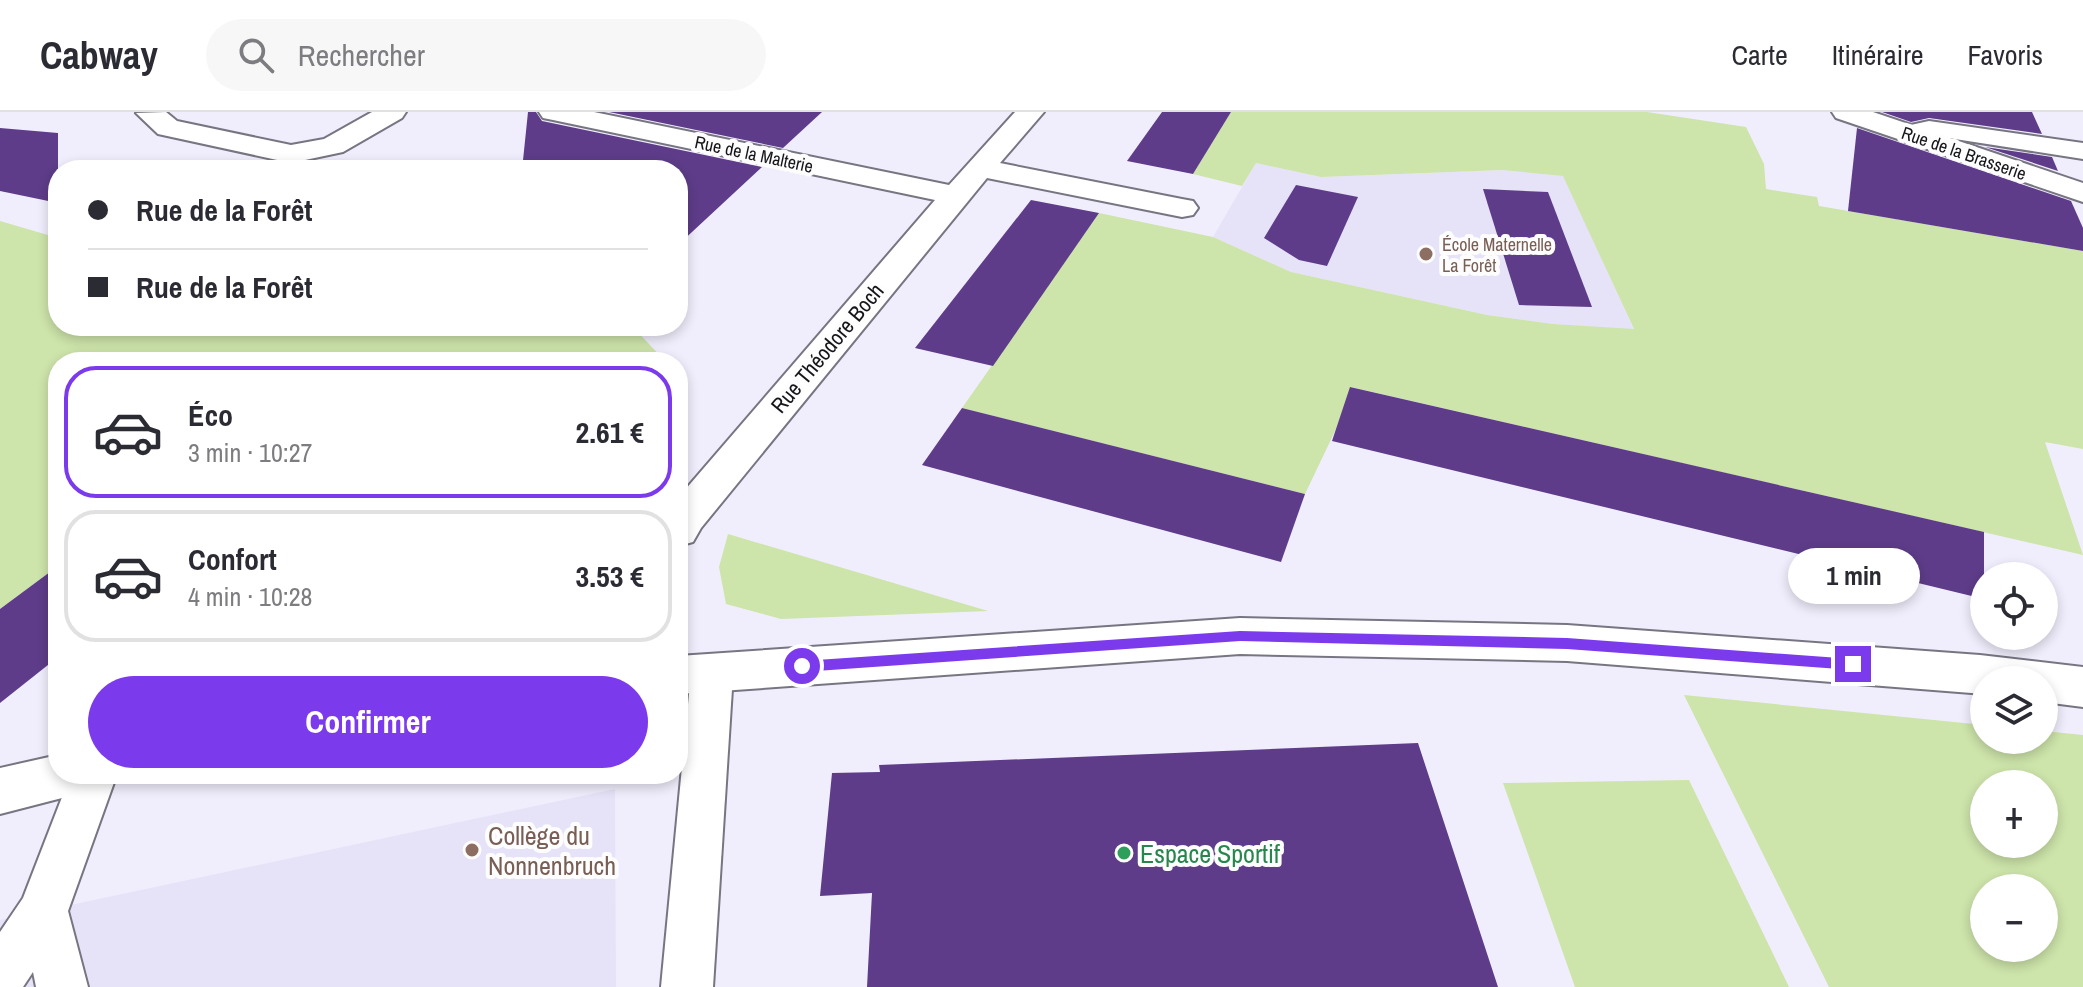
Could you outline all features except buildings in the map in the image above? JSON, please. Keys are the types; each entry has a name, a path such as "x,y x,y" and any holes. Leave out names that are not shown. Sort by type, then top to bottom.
{"street":[{"path":"150,113 168,128 291,154 333,146 392,112"},
{"name":"Rue de la Malterie","path":"553,112 955,195"},
{"name":"Rue Théodore Boch","path":"688,515 955,195 1030,112"},
{"name":"Rue de la Brasserie","path":"1846,112 2083,193"},
{"path":"980,168 1182,208"},
{"path":"695,674 1240,636 1567,643 1970,673"},
{"path":"2058,684 2083,687"},
{"path":"0,791 48,780"}],"lane":[{"path":"1906,133 1929,128 2083,151"},
{"path":"687,987 695,674"},
{"path":"0,977 43,911 90,784"},
{"path":"43,911 62,987"}],"shaded area":[{"name":"École Maternelle La Forêt","path":"1256,163 1321,177 1502,170 1564,176 1634,330 1487,315 1291,272 1213,237"},
{"name":"Collège du Nonnenbruch","path":"615,789 616,987 0,987 0,920"}],"green space":[{"path":"1231,112 1647,112 1746,127 1764,164 1766,189 1817,197 1819,206 2083,251 2083,449 2045,442 2083,555 1351,387 1336,429 1305,494 962,408 1099,213 1213,237 1291,272 1487,315 1553,324 1634,329 1563,176 1502,170 1321,177 1256,163 1242,186 1193,174"},
{"path":"0,221 48,235 48,336 641,336 657,352 48,352 48,573 0,609"},
{"path":"728,534 988,611 781,619 726,604 719,567"},
{"path":"1684,695 1970,724 1970,754 2058,754 2058,732 2083,735 2083,987 1829,987"},
{"path":"1689,780 1789,987 1575,987 1503,783"}],"place":[{"name":"École Maternelle La Forêt","path":"1426,254"},
{"name":"Collège du Nonnenbruch","path":"472,850"},
{"name":"Espace Sportif","path":"1124,853"}],"route":[{"path":"802,666 1240,636 1567,643 1853,664"}]}
